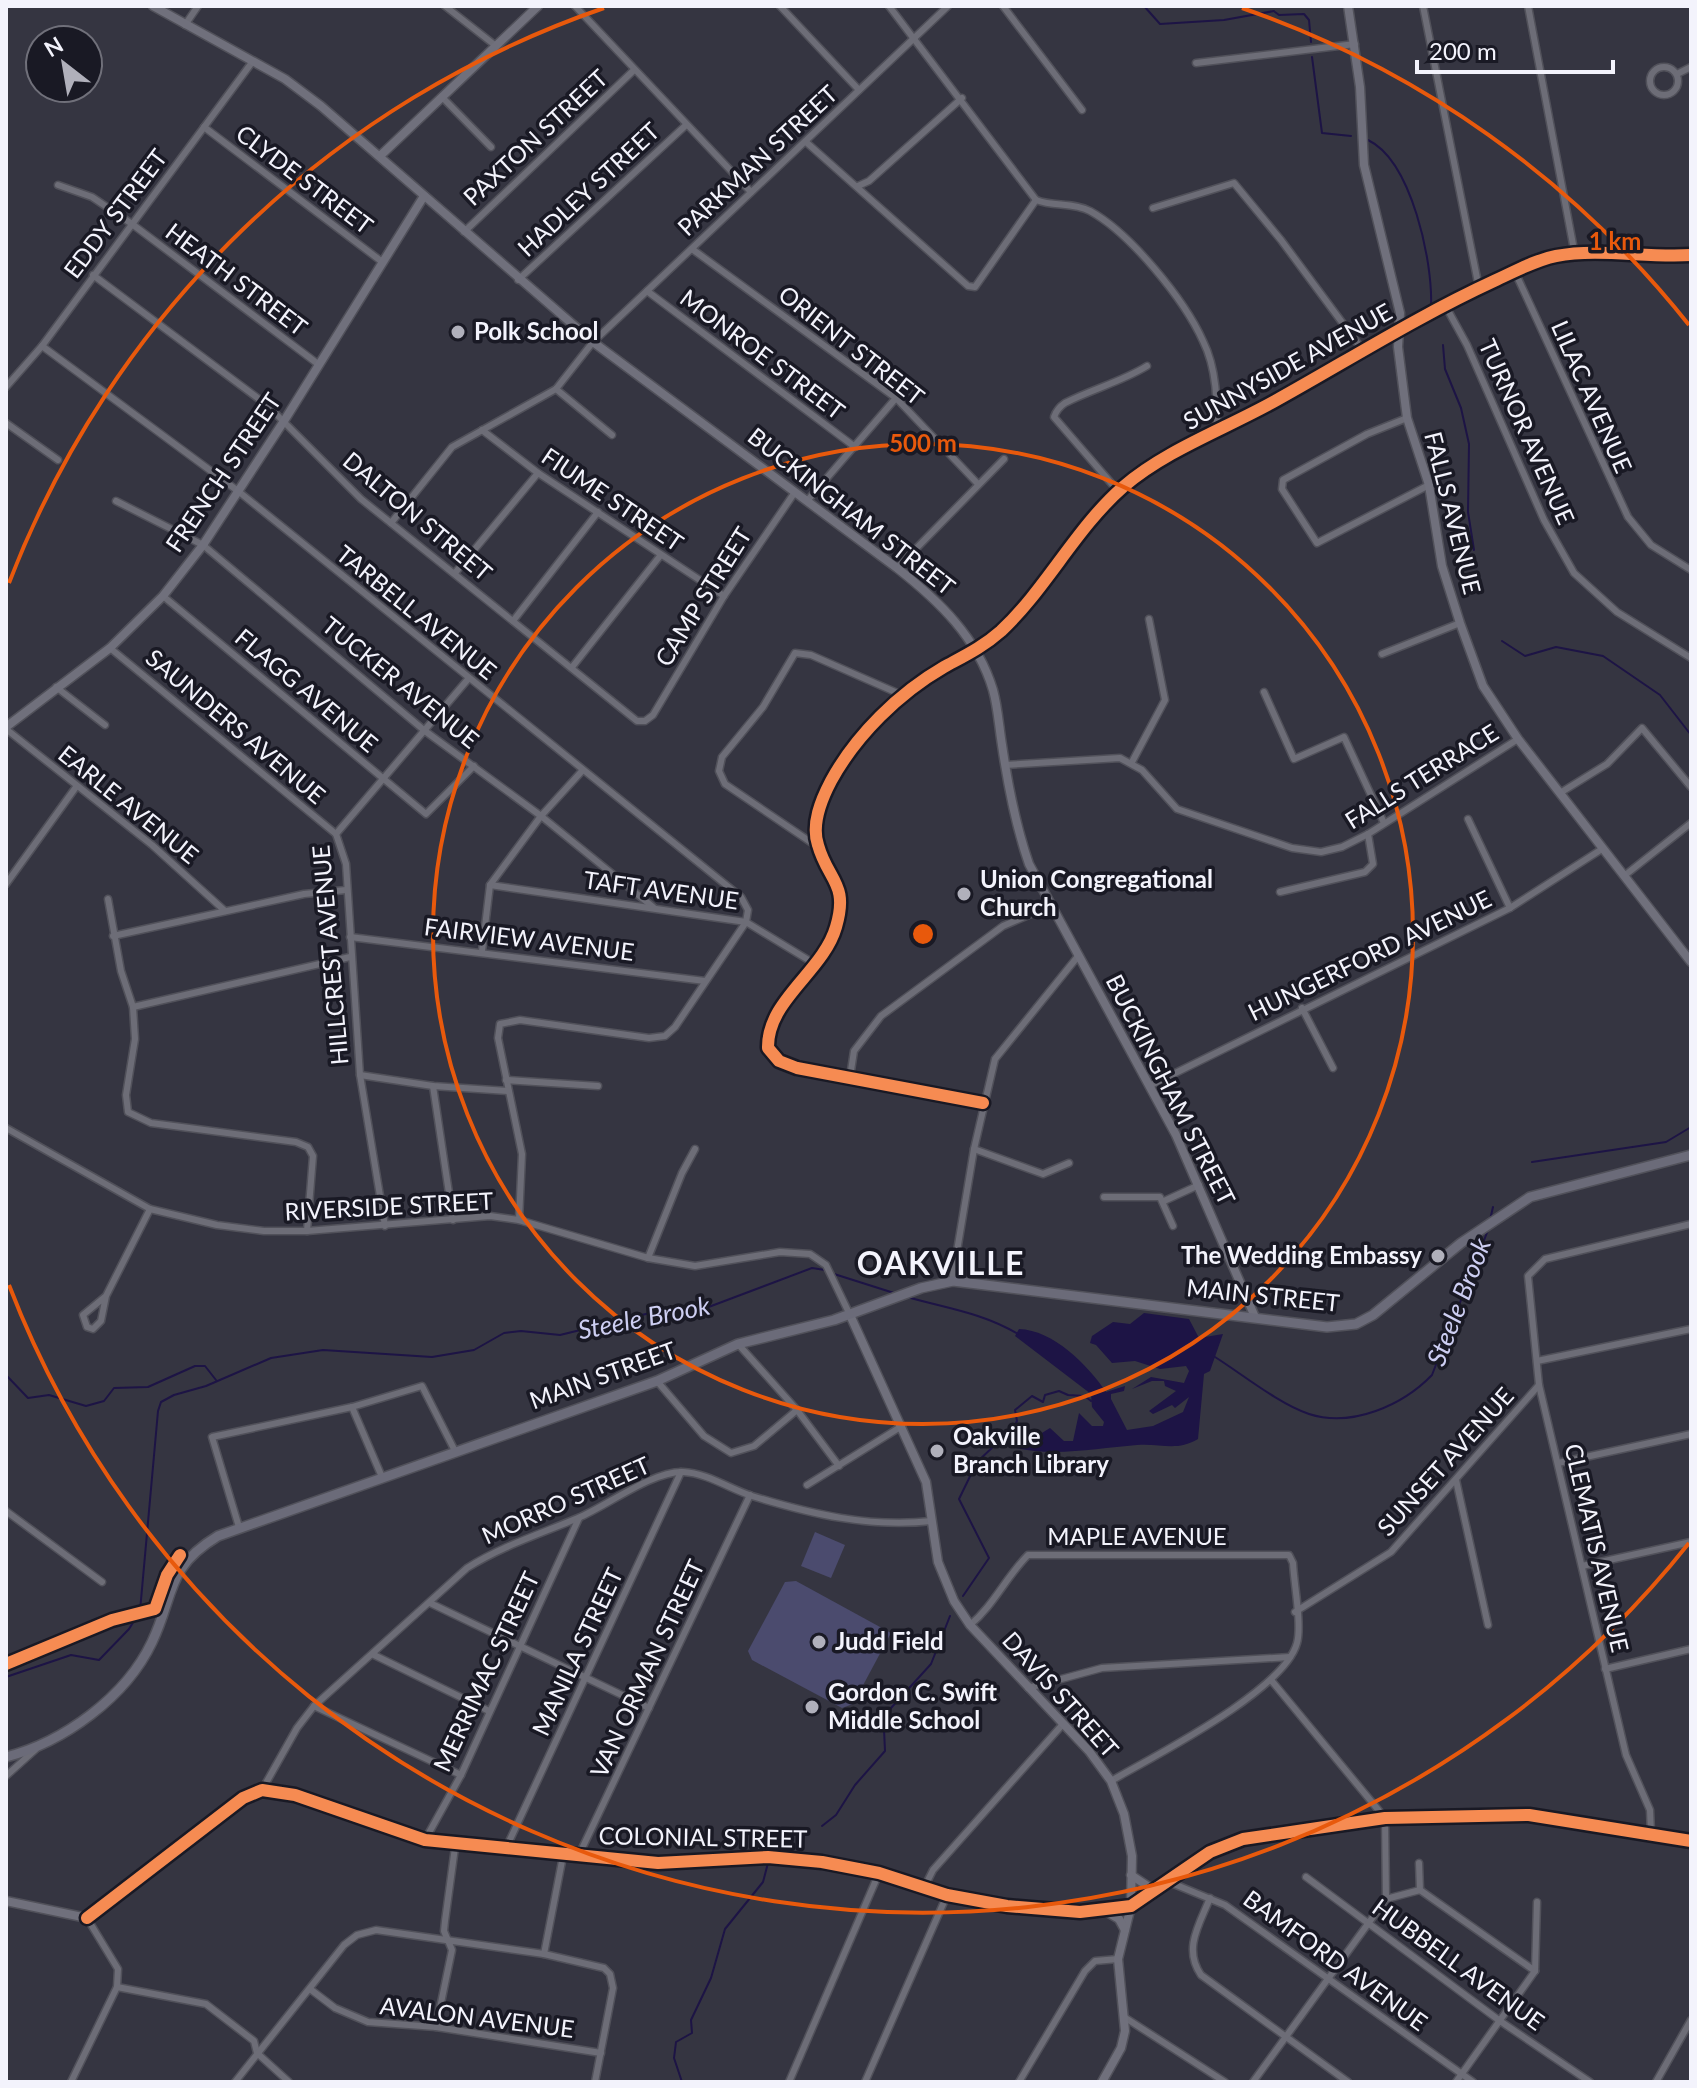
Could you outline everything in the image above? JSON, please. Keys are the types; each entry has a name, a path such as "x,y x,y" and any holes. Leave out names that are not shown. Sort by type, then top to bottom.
{"main road":[{"name":"BUCKINGHAM STREET","path":"153,6 253,61 321,106 593,342 939,601 976,651 993,690 1015,823 1029,864 1199,1185 1255,1317"},
{"path":"380,156 538,6"},
{"name":"FALLS AVENUE","path":"1348,6 1355,44 1364,165 1400,313 1398,333 1407,418 1429,485 1442,566 1460,623 1483,686 1518,739 1691,962"},
{"name":"FRENCH STREET","path":"6,728 110,648 163,596 203,545 284,421 424,196"},
{"name":"SUNNYSIDE AVENUE","path":"976,651 1002,630 1118,491 1147,467 1217,432 1445,305 1515,272 1558,256 1691,255"},
{"name":"MAIN STREET","path":"6,1757 39,1745 90,1715 127,1680 152,1642 168,1590 179,1570 203,1545 239,1527 657,1381 738,1344 850,1315 952,1281 1327,1327 1356,1324 1373,1315 1497,1216 1541,1193 1691,1155"},
{"name":"DAVIS STREET","path":"850,1315 926,1482 938,1562 954,1601 970,1625 1063,1724 1111,1781 1124,1814 1131,1875 1131,1906 1118,1959 1124,2017 1121,2048 1102,2082"},
{"path":"6,1901 87,1918 243,1798 262,1790"},
{"name":"COLONIAL STREET","path":"262,1790 295,1795 425,1840 456,1840 578,1858 658,1863 768,1857 879,1873 947,1895 1007,1906 1080,1912 1131,1906 1210,1852 1243,1839 1385,1818 1529,1815 1691,1841"},
{"path":"1131,1875 1155,1891"},
{"path":"1102,1909 1119,1919 1125,1930"}],"street":[{"path":"185,25 198,6"},
{"path":"445,6 496,46"},
{"path":"575,6 685,126 751,192"},
{"path":"780,6 859,90"},
{"path":"889,6 962,98 1036,200 1047,204 1070,204 1089,211 1139,252 1204,342 1216,387 1217,432"},
{"name":"PARKMAN STREET","path":"556,389 593,342 948,6"},
{"path":"1003,6 1082,110"},
{"path":"1423,6 1479,288"},
{"path":"1528,6 1575,255"},
{"path":"1196,63 1355,44"},
{"name":"EDDY STREET","path":"6,387 42,346 253,61"},
{"path":"1666,66 1677,74 1678,83 1671,94 1657,94 1651,87 1651,74 1658,68 1666,66"},
{"path":"1677,74 1691,67"},
{"name":"PAXTON STREET","path":"464,232 633,71"},
{"path":"442,97 491,147"},
{"path":"857,186 869,181 962,98"},
{"name":"HADLEY STREET","path":"518,280 685,126"},
{"name":"CLYDE STREET","path":"204,127 381,261"},
{"path":"806,142 968,286 975,287 1036,200"},
{"path":"1153,208 1234,183 1281,240 1364,352"},
{"name":"HEATH STREET","path":"58,185 92,197 132,224 318,364"},
{"name":"ORIENT STREET","path":"692,249 896,398 978,484"},
{"name":"LILAC AVENUE","path":"1515,272 1613,491 1640,534 1691,570"},
{"name":"DALTON STREET","path":"93,275 284,421 361,499 573,666 637,721 645,721"},
{"name":"MONROE STREET","path":"647,291 855,447"},
{"name":"TURNOR AVENUE","path":"1445,305 1467,345 1544,520 1574,573 1617,612 1691,658"},
{"name":"TARBELL AVENUE","path":"42,346 238,491 741,897 748,910 746,922"},
{"path":"1118,491 1063,429 1054,417 1055,412 1064,404 1120,382 1147,366"},
{"path":"391,523 452,447 556,389 612,435"},
{"path":"807,501 896,398"},
{"path":"1407,418 1367,434 1281,484 1302,525 1317,543 1429,485"},
{"path":"6,423 58,460"},
{"name":"FIUME STREET","path":"482,430 538,473 724,596"},
{"path":"897,568 1004,459"},
{"path":"455,573 538,473"},
{"name":"CAMP STREET","path":"645,721 653,715 724,596 795,492"},
{"name":"TUCKER AVENUE","path":"116,501 203,545 425,731 541,816 653,907"},
{"path":"513,621 598,512"},
{"path":"573,666 660,556"},
{"name":"FLAGG AVENUE","path":"163,596 426,814 474,766"},
{"path":"1005,765 1120,758 1132,762 1165,700 1149,619"},
{"path":"1382,654 1460,623"},
{"name":"SAUNDERS AVENUE","path":"110,648 336,834"},
{"path":"976,651 902,695 833,779 820,807 816,826 818,847 835,876 841,904 835,931 815,964 774,1017 767,1034 768,1048 779,1061 797,1068 983,1103"},
{"path":"818,847 725,784 719,771 722,757 763,707 795,653 811,655 902,695"},
{"name":"HILLCREST AVENUE","path":"385,1226 360,1075 346,864 336,834 469,678"},
{"path":"56,687 105,725"},
{"path":"1264,692 1294,759 1344,737 1384,823"},
{"name":"EARLE AVENUE","path":"6,728 152,845 225,911"},
{"path":"1560,793 1607,764 1642,728 1691,787"},
{"name":"FALLS TERRACE","path":"1132,762 1177,809 1292,848 1321,852 1342,847 1368,834 1518,739"},
{"path":"482,951 490,885 541,816 582,771"},
{"path":"6,884 76,787"},
{"path":"1468,819 1510,908"},
{"path":"1624,876 1691,823"},
{"path":"1280,892 1365,872 1373,864 1368,834"},
{"name":"HUNGERFORD AVENUE","path":"1149,1086 1510,908 1602,849"},
{"name":"TAFT AVENUE","path":"490,885 746,922 815,964"},
{"path":"113,936 304,894 346,890"},
{"path":"108,899 113,936 133,1007 135,1039 126,1095 128,1112 151,1123 296,1142 308,1147 313,1156 307,1231"},
{"path":"850,1077 854,1051 881,1016 1003,926 1052,905"},
{"path":"519,1220 522,1154 498,1038 500,1024 520,1020 649,1038 665,1036 675,1027 746,922"},
{"name":"FAIRVIEW AVENUE","path":"350,937 705,981"},
{"path":"952,1281 974,1149 995,1059 1079,955"},
{"path":"133,1007 350,957"},
{"path":"1302,1008 1333,1068"},
{"path":"360,1075 433,1086 508,1091"},
{"path":"506,1080 598,1086"},
{"path":"433,1086 453,1220"},
{"name":"RIVERSIDE STREET","path":"6,1128 150,1209 217,1225 264,1231 307,1231 490,1216 519,1220 648,1258 695,1266 780,1252 810,1254 822,1261 850,1315"},
{"path":"648,1258 695,1149"},
{"path":"974,1149 1043,1174 1069,1163"},
{"path":"1164,1201 1199,1185"},
{"path":"1104,1197 1151,1195 1164,1201 1173,1226"},
{"path":"106,1296 83,1315 87,1327 98,1327 106,1296 150,1209"},
{"name":"CLEMATIS AVENUE","path":"1651,1833 1650,1810 1626,1755 1539,1385 1528,1276 1533,1267 1545,1259 1691,1224"},
{"path":"1537,1361 1691,1329"},
{"path":"738,1344 797,1410 839,1466"},
{"path":"657,1381 704,1436 731,1453 754,1446 797,1410"},
{"name":"SUNSET AVENUE","path":"1295,1612 1391,1552 1539,1385"},
{"path":"239,1527 212,1437 352,1407 422,1386 455,1451"},
{"path":"352,1407 382,1477"},
{"path":"807,1485 902,1426"},
{"path":"1558,1463 1691,1434"},
{"name":"MORRO STREET","path":"262,1790 297,1728 314,1706 487,1556 579,1518 653,1481 681,1472 750,1495 837,1518 910,1524 932,1521"},
{"name":"MANILA STREET","path":"507,1846 681,1472"},
{"path":"1456,1480 1488,1625"},
{"name":"VAN ORMAN STREET","path":"578,1858 750,1495"},
{"path":"6,1511 102,1582"},
{"name":"MERRIMAC STREET","path":"425,1840 461,1775 579,1518"},
{"path":"1582,1566 1691,1542"},
{"name":"MAPLE AVENUE","path":"970,1625 986,1612 1014,1569 1028,1555 1289,1555 1293,1563 1295,1612"},
{"path":"430,1603 649,1708"},
{"path":"1111,1781 1192,1735 1271,1680 1290,1657 1298,1641 1295,1612"},
{"path":"1605,1669 1691,1649"},
{"path":"374,1655 489,1711"},
{"path":"1028,1688 1102,1668 1290,1657"},
{"path":"1253,2082 1386,1899 1385,1818 1271,1680"},
{"path":"314,1706 461,1775"},
{"path":"924,1888 933,1870 1063,1724"},
{"path":"6,1776 39,1745"},
{"path":"436,2027 452,1950 445,1921 456,1840"},
{"path":"544,1954 563,1856"},
{"path":"1419,1863 1420,1890"},
{"path":"789,2082 879,1873"},
{"name":"HUBBELL AVENUE","path":"1306,1877 1500,2021 1590,2082"},
{"name":"BAMFORD AVENUE","path":"1169,1882 1225,1905 1473,2082"},
{"path":"1386,1899 1420,1890 1535,1971"},
{"path":"865,2082 947,1895"},
{"path":"1210,1898 1192,1942 1192,1961 1201,1975 1348,2082"},
{"path":"1456,2082 1535,1971 1537,1902"},
{"path":"71,2082 117,1987 118,1969 87,1918"},
{"path":"235,2082 344,1945 366,1932 544,1954 588,1963 610,1974 612,2003 595,2082"},
{"path":"1019,2082 1085,1971 1095,1961 1118,1959"},
{"path":"117,1987 206,2004 254,2041 257,2053 289,2082"},
{"name":"AVALON AVENUE","path":"310,1989 355,2020 436,2027 601,2053"},
{"path":"1124,2017 1225,2082"},
{"path":"1656,2082 1691,2020"}],"shaded area":[{"path":"1144,1313 1189,1319 1199,1338 1223,1334 1210,1371 1204,1374 1198,1439 1175,1446 1137,1445 1061,1452 1016,1448 1021,1433 1037,1436 1050,1428 1064,1441 1073,1441 1079,1413 1092,1426 1103,1426 1104,1422 1092,1407 1091,1394 1015,1336 1019,1329 1044,1335 1057,1342 1090,1371 1106,1392 1125,1386 1124,1391 1111,1394 1111,1399 1127,1430 1153,1426 1183,1412 1189,1397 1175,1408 1172,1405 1153,1414 1149,1411 1176,1391 1165,1386 1164,1381 1152,1381 1132,1389 1151,1377 1184,1383 1189,1371 1186,1366 1160,1369 1135,1361 1112,1363 1096,1345 1090,1343 1092,1336 1113,1322 1130,1324"},
{"path":"815,1532 845,1545 831,1578 801,1566"},
{"name":"Judd Field","path":"796,1581 891,1633 853,1704 842,1708 752,1660 748,1651 785,1582"}],"waterway":[{"path":"1144,6 1160,24 1224,20 1274,11"},
{"path":"1275,12 1279,15 1304,14 1309,20 1311,42"},
{"path":"1312,57 1322,133 1351,136"},
{"path":"1368,140 1383,151 1408,190 1424,240 1431,306"},
{"path":"1443,345 1445,369 1461,408 1469,444 1468,512 1474,550"},
{"path":"1502,641 1525,656 1556,647 1603,656 1660,695 1691,735"},
{"name":"Steele Brook","path":"1532,1162 1666,1142 1691,1127"},
{"name":"Steele Brook","path":"1490,1220 1493,1207"},
{"name":"Steele Brook","path":"1215,1357 1273,1396 1309,1414 1325,1418 1359,1416 1392,1404 1432,1375 1488,1230"},
{"name":"Steele Brook","path":"6,1677 71,1655 99,1660 129,1629 140,1611 158,1411 161,1402 174,1395 206,1386 271,1358 323,1350 432,1357 474,1350 504,1333 521,1331 560,1335 650,1313 706,1308 812,1268 825,1270"},
{"name":"Steele Brook","path":"831,1273 894,1293"},
{"name":"Steele Brook","path":"907,1297 978,1316 1018,1334"},
{"path":"6,1375 28,1398 49,1395 86,1406 104,1401 114,1388 148,1387 195,1366 205,1366 216,1380"},
{"path":"963,1596 989,1558 959,1499 977,1462 1013,1428 1017,1421 1015,1410 1032,1396 1043,1402 1045,1395 1059,1391 1085,1396 1091,1401"},
{"path":"822,1826 836,1815 855,1785 885,1751 884,1729 891,1708 931,1664 950,1616"},
{"path":"682,2082 674,2058 676,2042 692,2033 691,2020 711,1978 725,1929 763,1882 768,1863"}],"cycle path":[{"path":"983,1103 797,1068 779,1061 768,1048 776,1015 820,958 836,927 839,891 818,845 816,821 831,781 853,747 880,716 911,689 1001,631 1032,597 1106,503 1158,462 1275,401 1438,309 1532,263 1556,256 1589,253 1691,255"},
{"path":"6,1664 112,1620 155,1609 167,1575 180,1555"},
{"path":"87,1918 243,1798 262,1790 295,1795 425,1840 658,1863 768,1857 822,1862 879,1873 947,1895 1007,1906 1080,1912 1131,1906 1210,1852 1243,1839 1385,1818 1529,1815 1691,1841"}],"place":[{"name":"Polk School","path":"458,332"},
{"name":"Union Congregational Church","path":"964,894"},
{"name":"The Wedding Embassy","path":"1438,1256"},
{"name":"Oakville Branch Library","path":"937,1451"},
{"name":"Judd Field","path":"819,1642"},
{"name":"Gordon C. Swift Middle School","path":"812,1707"}],"district":[{"name":"OAKVILLE","path":"941,1264"}]}
